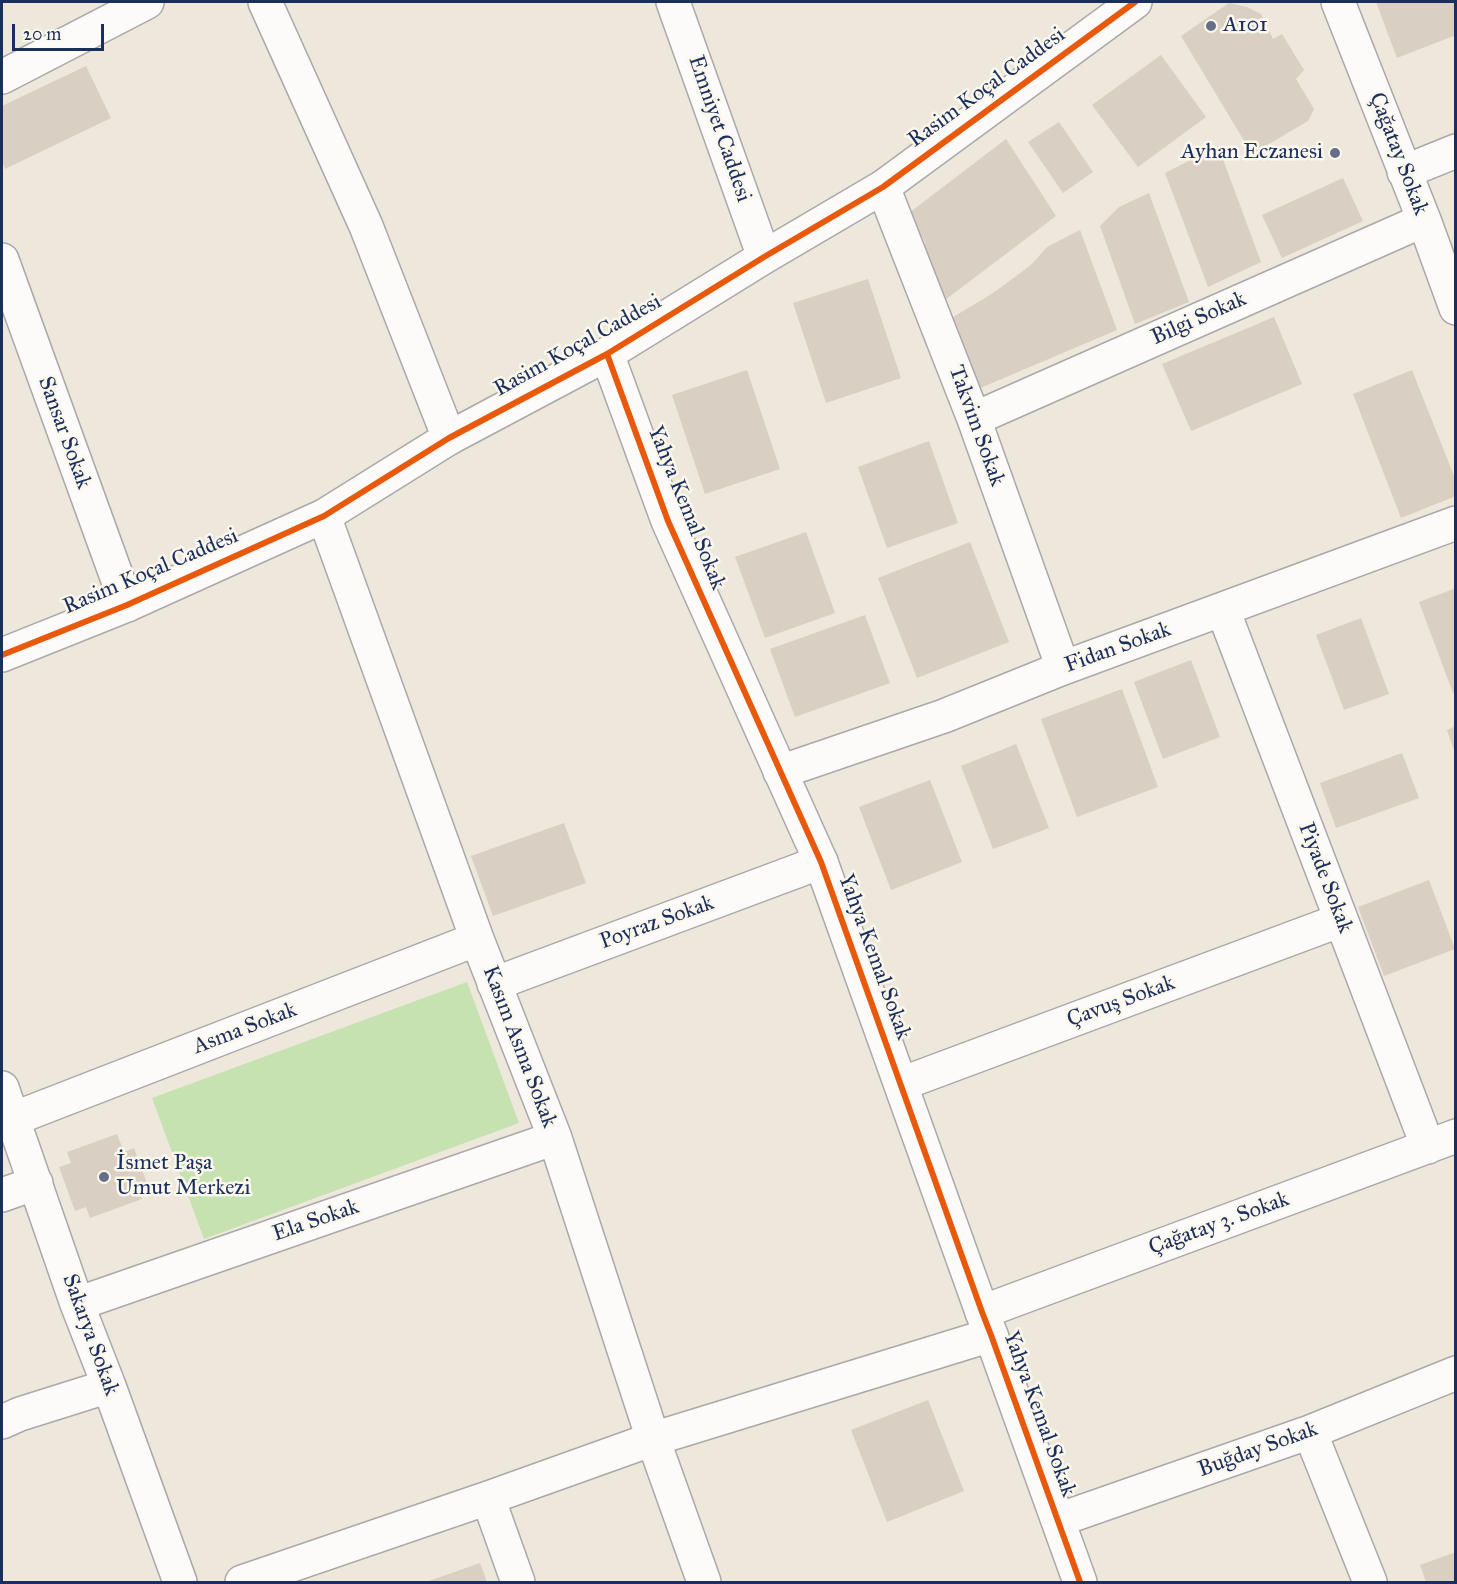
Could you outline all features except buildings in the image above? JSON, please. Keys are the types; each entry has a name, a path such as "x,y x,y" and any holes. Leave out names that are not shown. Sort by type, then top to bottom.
{"street":[{"path":"2,78 147,2"},
{"path":"264,2 366,226 449,438"},
{"name":"Rasim Koçal Caddesi","path":"2,655 127,605 324,516 449,438 607,354 883,187 1134,2"},
{"name":"Çağatay Sokak","path":"1338,2 1424,220 1455,308"},
{"name":"Emniyet Caddesi","path":"680,4 764,257"},
{"path":"1404,172 1455,151"},
{"name":"Takvim Sokak","path":"883,187 974,419 1063,668"},
{"name":"Bilgi Sokak","path":"974,419 1424,220"},
{"name":"Sansar Sokak","path":"2,260 127,605"},
{"name":"Yahya Kemal Sokak","path":"607,354 668,521 821,862 1080,1582"},
{"name":"Kasım Asma Sokak","path":"324,516 477,939 555,1138 653,1439 704,1582"},
{"name":"Fidan Sokak","path":"780,772 944,716 1063,668 1455,523"},
{"name":"Piyade Sokak","path":"1222,610 1341,920 1442,1141"},
{"name":"Poyraz Sokak","path":"494,984 821,862"},
{"name":"Çavuş Sokak","path":"901,1084 1341,920"},
{"name":"Asma Sokak","path":"13,1119 477,939"},
{"name":"Sakarya Sokak","path":"2,1088 77,1304 180,1582"},
{"name":"Ela Sokak","path":"77,1304 555,1138"},
{"name":"Çağatay 3. Sokak","path":"242,1582 986,1323 1442,1141"},
{"path":"2,1195 36,1183"},
{"name":"Buğday Sokak","path":"1058,1521 1310,1432 1455,1373"},
{"path":"2,1422 20,1414 109,1386"},
{"path":"1310,1432 1370,1582"},
{"path":"488,1498 518,1582"}],"green space":[{"path":"467,982 519,1123 204,1239 152,1098"}],"cycle path":[{"path":"2,655 127,605 324,516 449,438 607,354 883,187 1135,2"},
{"path":"607,354 668,521 821,862 1080,1582"}],"place":[{"name":"A101","path":"1211,26"},
{"name":"Ayhan Eczanesi","path":"1335,153"},
{"name":"İsmet Paşa Umut Merkezi","path":"104,1177"}]}
